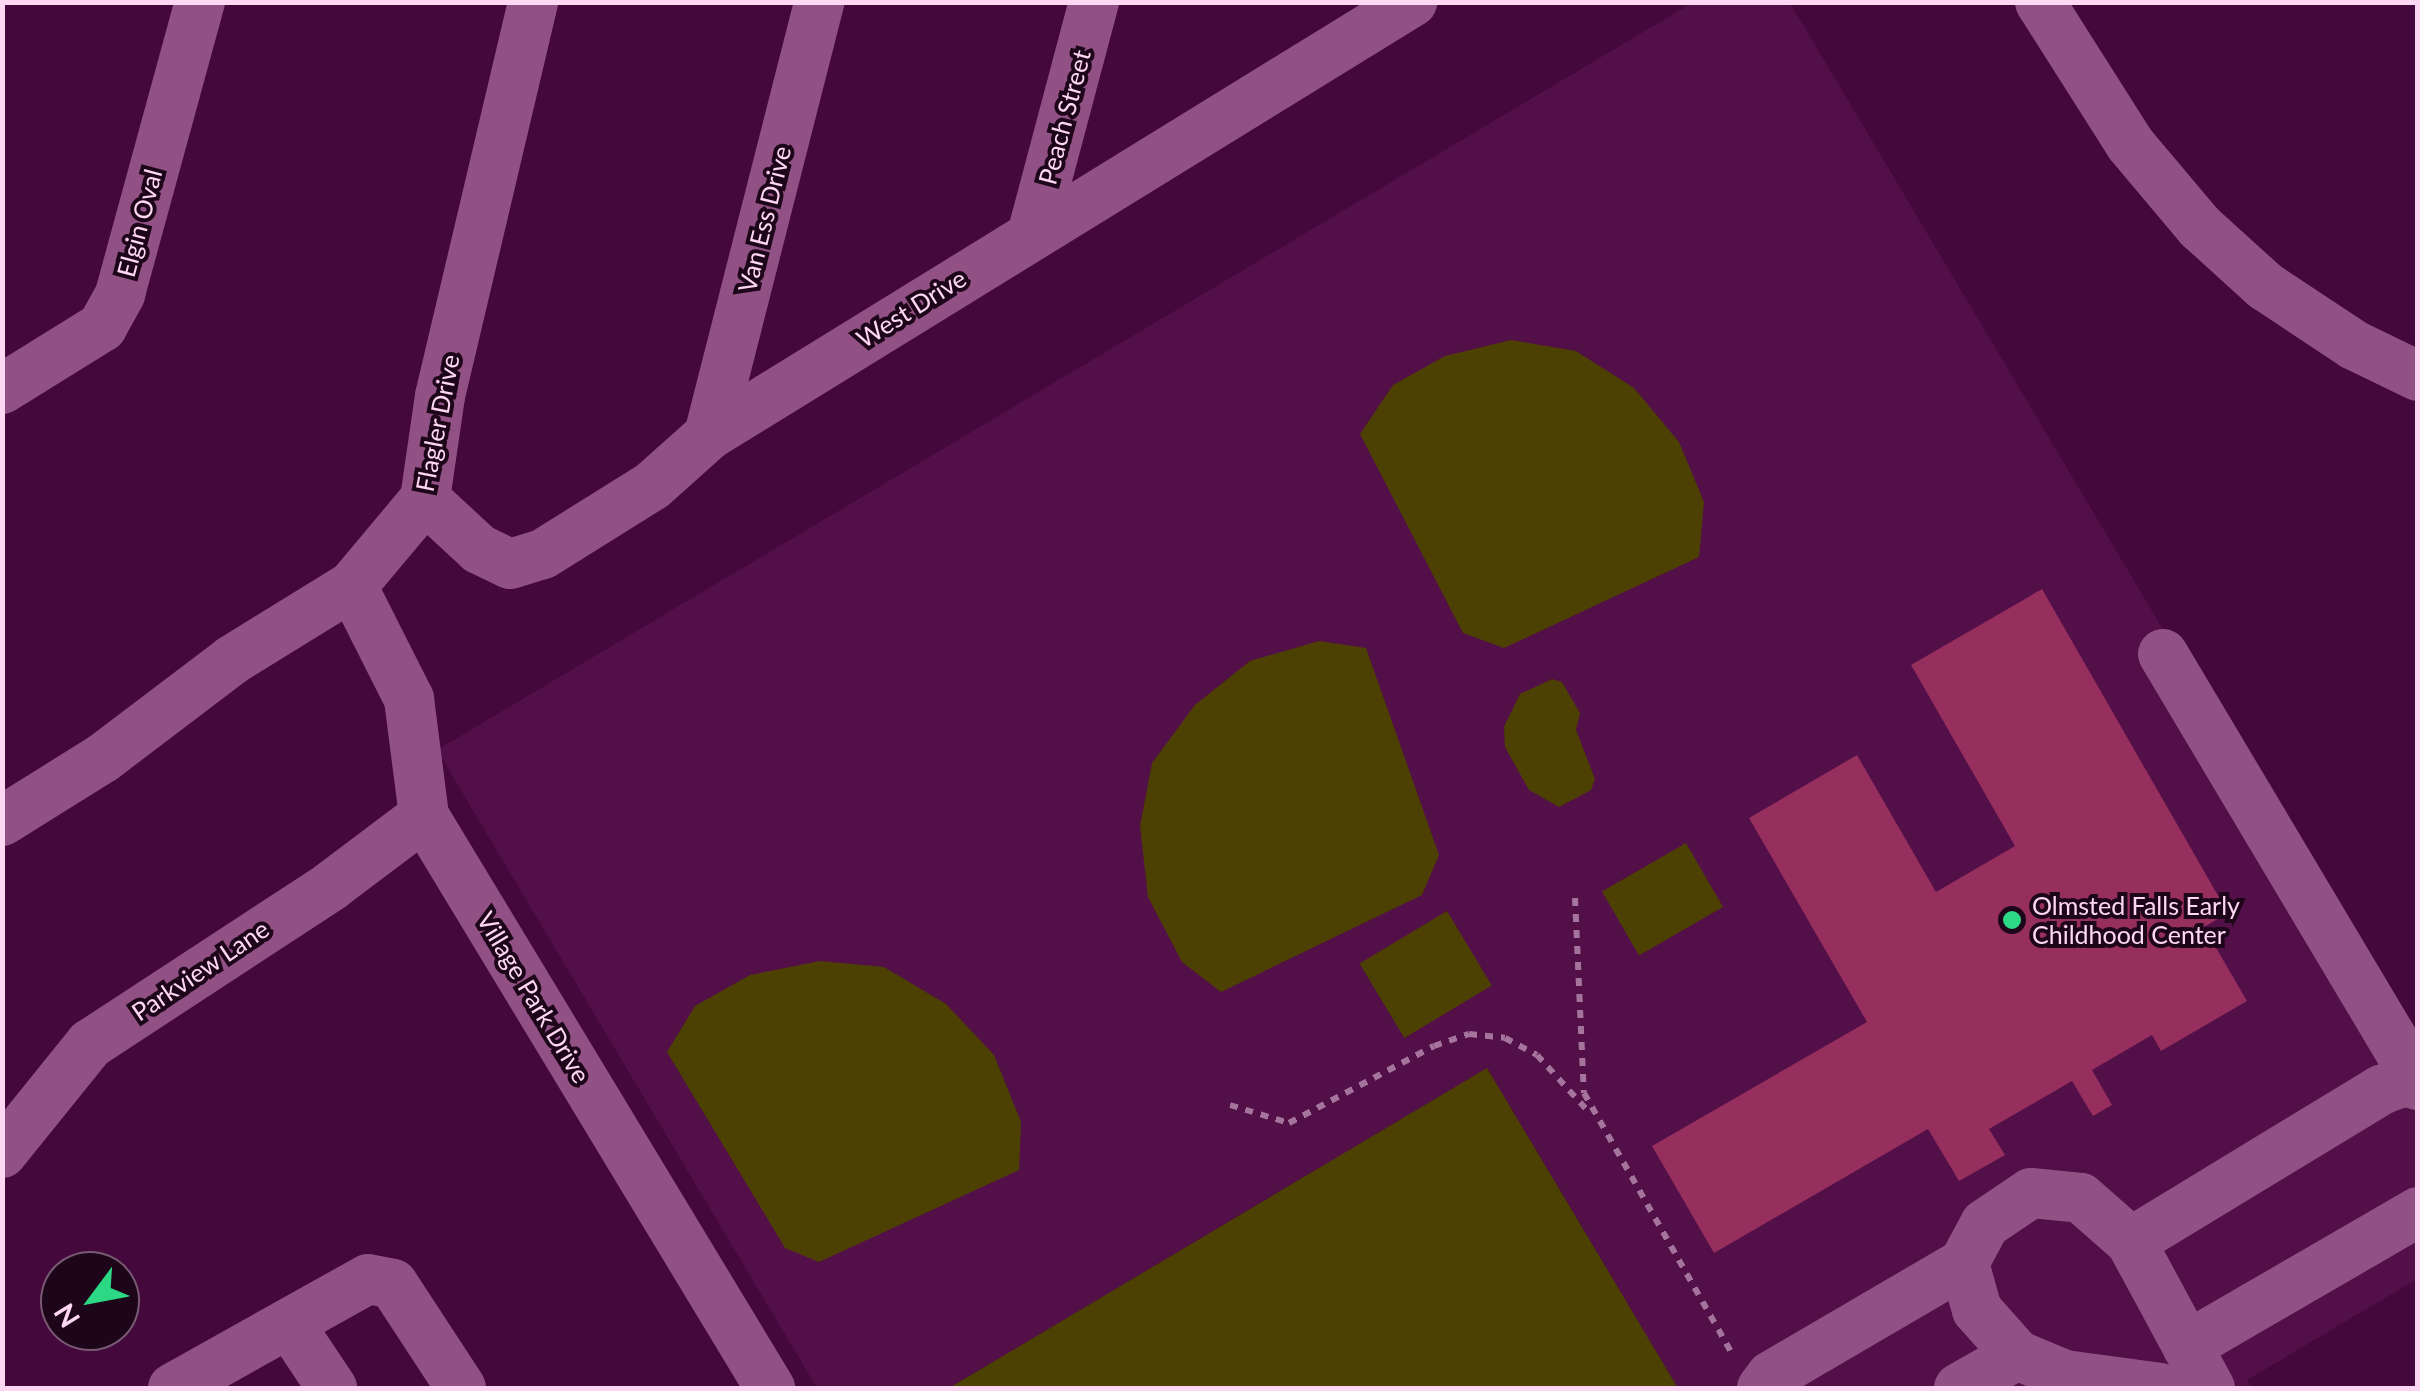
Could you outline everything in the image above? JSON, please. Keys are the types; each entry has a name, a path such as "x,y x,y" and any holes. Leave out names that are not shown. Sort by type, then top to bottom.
{"street":[{"name":"Elgin Oval","path":"2,389 102,327 120,294 200,2"},
{"name":"Flagler Drive","path":"2,821 103,758 232,660 352,586 425,499 440,396 532,2"},
{"name":"Van Ess Drive","path":"708,435 819,2"},
{"name":"Peach Street","path":"1033,232 1094,2"},
{"name":"West Drive","path":"425,499 479,550 510,564 543,554 652,486 708,435 1412,2"},
{"path":"2040,2 2130,144 2200,227 2265,286 2354,345 2418,376"},
{"name":"Village Park Drive","path":"352,586 410,699 424,816 770,1388"},
{"path":"2163,654 2418,1083"},
{"name":"Parkview Lane","path":"2,1153 90,1044 331,886 424,816"},
{"path":"2131,1242 2380,1090 2404,1081 2418,1083"},
{"path":"1752,1380 1771,1376 1964,1262 1985,1224 2031,1193 2081,1198 2131,1242 2199,1367 2418,1212"},
{"path":"1964,1262 1977,1310 2017,1355 2064,1375 2161,1388"},
{"path":"172,1388 368,1279 393,1284 461,1388"},
{"path":"290,1325 332,1388"},
{"path":"1959,1388 2017,1355"}],"path":[{"path":"1575,898 1579,1062 1594,1120"},
{"path":"1230,1105 1288,1123 1434,1046 1469,1034 1505,1038 1537,1055 1562,1075 1594,1120 1752,1380"}],"shaded area":[{"path":"1692,3 1790,3 2417,1056 2417,1279 2247,1380 2251,1388 1678,1388 1487,1068 949,1388 817,1388 437,750"},
{"path":"1511,340 1576,351 1634,388 1679,442 1704,502 1699,557 1504,648 1463,633 1360,434 1393,385 1445,356"},
{"path":"1319,641 1366,648 1439,855 1422,895 1221,992 1182,962 1148,897 1140,826 1152,763 1195,705 1250,661"},
{"path":"1552,679 1562,682 1580,713 1576,730 1595,779 1591,790 1559,807 1529,790 1505,747 1504,727 1520,694"},
{"path":"1686,843 1723,907 1639,956 1602,892"},
{"path":"1447,911 1492,986 1404,1038 1360,964"},
{"path":"820,961 884,967 946,1004 994,1055 1021,1122 1019,1170 819,1262 785,1248 667,1052 695,1006 750,975"},
{"path":"1487,1068 1678,1388 949,1388"}],"building":[{"name":"Olmsted Falls Early Childhood Center","path":"2042,589 2228,913 2204,927 2247,1001 2161,1051 2152,1035 2092,1070 2112,1105 2093,1116 2072,1081 1989,1129 2005,1155 1959,1181 1928,1129 1714,1253 1652,1146 1867,1022 1749,818 1857,755 1936,892 2015,846 1911,665"}],"place":[{"name":"Olmsted Falls Early Childhood Center","path":"2012,920"}]}
